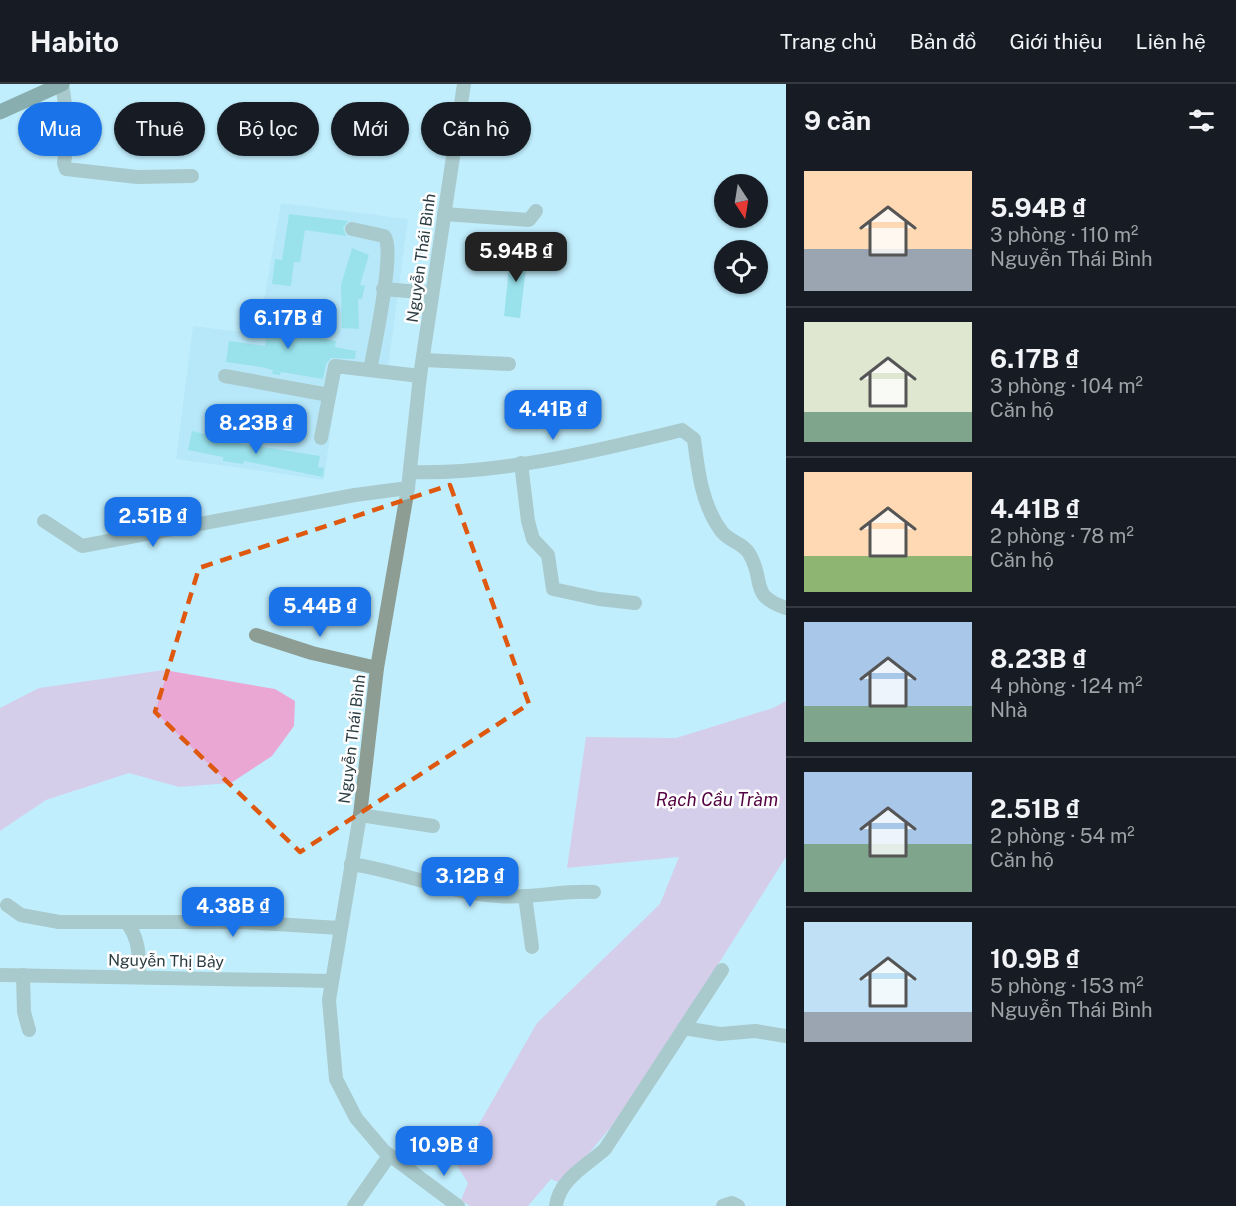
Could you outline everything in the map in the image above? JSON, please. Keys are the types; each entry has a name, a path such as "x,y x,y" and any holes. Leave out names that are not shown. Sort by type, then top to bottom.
{"main road":[{"path":"0,112 62,84"}],"street":[{"path":"62,84 69,130 64,163 66,169 136,177 192,176"},
{"name":"Nguyễn Thái Bình","path":"458,1206 389,1156 356,1118 336,1079 329,1000 360,815 377,668 408,488 420,376 464,84"},
{"path":"444,214 529,220 536,211"},
{"path":"352,230 387,238 389,265 370,370"},
{"path":"383,289 432,293"},
{"path":"423,360 509,364"},
{"path":"321,438 335,366 420,376"},
{"path":"225,376 329,395"},
{"path":"410,472 453,474 521,463 682,430 694,439 704,492 721,531 729,540 747,549 755,566 760,590 768,601 786,608"},
{"path":"521,463 528,521 533,539 548,555 553,590 635,603"},
{"path":"44,521 82,546 355,495 408,488"},
{"path":"256,634 312,653 377,668"},
{"path":"360,815 433,826"},
{"path":"351,864 479,894 525,896 561,891 594,891"},
{"path":"525,896 532,947"},
{"path":"7,905 21,915 37,920 128,923 243,922 340,928"},
{"path":"128,923 135,933 138,946 139,977"},
{"path":"556,1206 559,1193 581,1167 605,1149 722,970"},
{"name":"Nguyễn Thị Bảy","path":"0,975 332,981"},
{"path":"23,975 24,1012 29,1030"},
{"path":"684,1028 720,1034 755,1031 786,1036"},
{"path":"354,1206 389,1156"},
{"path":"723,1206 732,1203 738,1206"}],"highlighted area":[{"path":"450,485 529,704 300,852 155,712 199,568"}],"shaded area":[{"path":"281,203 408,219 387,376 339,371 324,480 176,459 193,326 258,334"}],"water":[{"path":"164,670 275,689 295,701 294,726 272,756 231,783 179,787 129,773 46,800 0,831 0,708 39,688"},
{"name":"Rạch Cầu Tràm","path":"786,701 786,857 683,1020 611,1127 563,1184 551,1179 528,1206 470,1206 461,1200 468,1183 456,1164 537,1023 660,904 679,857 567,868 586,737 676,738 773,708"}],"building":[{"path":"289,214 348,221 343,228 346,236 305,230 300,262 294,262 291,286 272,284 275,259 282,260"},
{"path":"352,248 369,255 360,285 365,286 362,299 358,299 359,329 342,328 341,285"},
{"path":"511,249 528,251 520,318 504,316"},
{"path":"277,302 292,304 287,332 336,341 335,347 356,351 355,359 331,358 326,364 323,379 281,372 280,375 272,374 273,370 226,362 229,341 265,346 266,338 271,339"},
{"path":"192,431 213,436 212,439 320,456 318,467 324,468 323,477 244,461 243,464 223,461 223,457 188,450"}]}
